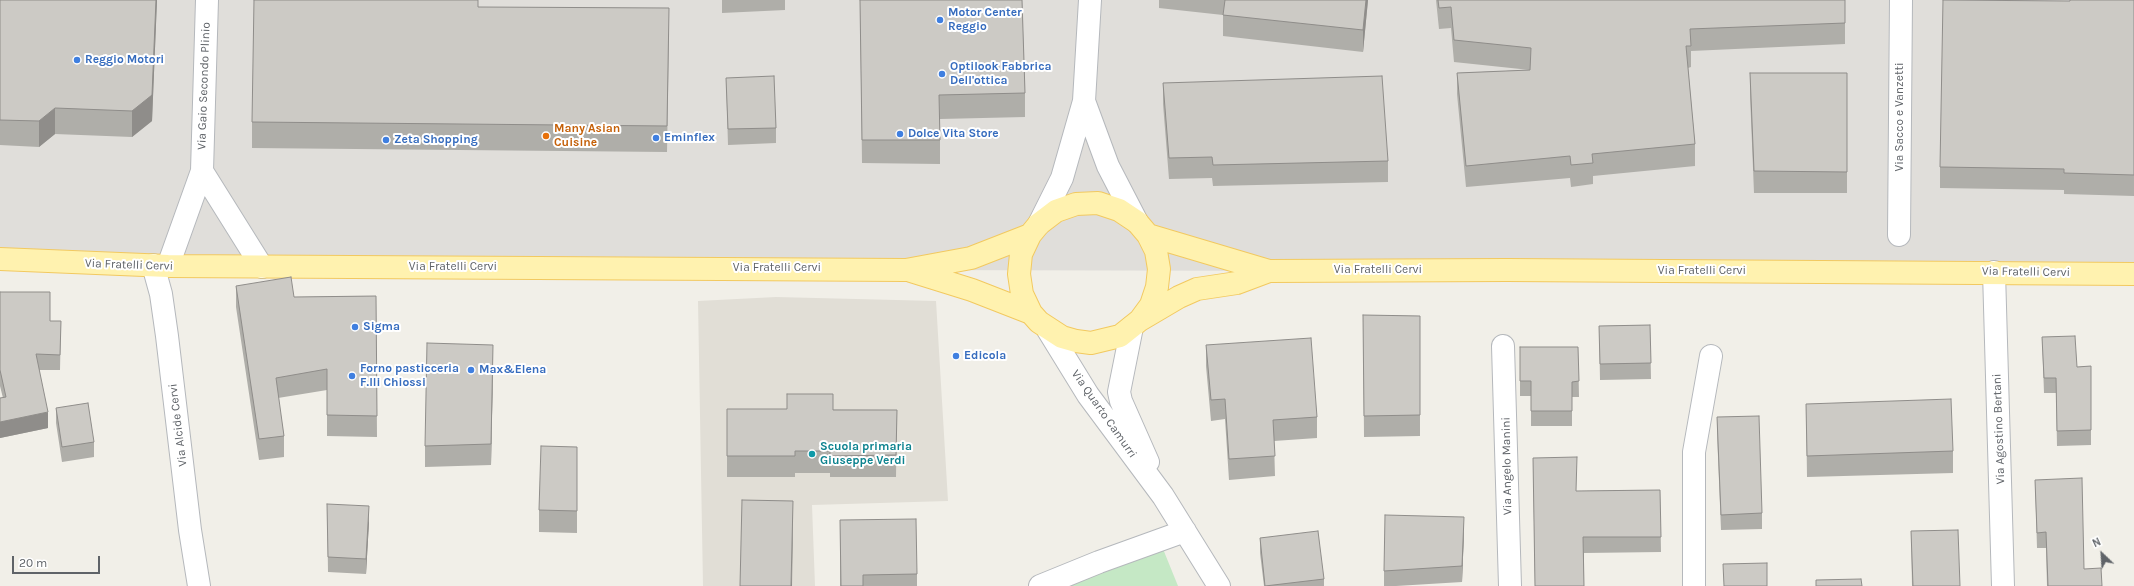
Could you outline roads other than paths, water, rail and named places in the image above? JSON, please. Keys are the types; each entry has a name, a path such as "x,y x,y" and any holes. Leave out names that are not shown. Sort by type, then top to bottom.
{"main road":[{"name":"Via Fratelli Cervi","path":"0,259 161,266 906,270 971,258 1034,230 1056,211 1076,204 1098,203 1119,210 1142,228 1269,271 1515,270 2134,274"},
{"name":"Via Fratelli Cervi","path":"1136,324 1151,305 1157,287 1159,269 1156,251 1142,228"},
{"name":"Via Fratelli Cervi","path":"1034,230 1021,254 1019,274 1022,294 1031,313 1048,330 1062,337 1076,341 1091,343 1120,336 1179,297 1197,289 1237,283 1269,271"},
{"name":"Via Fratelli Cervi","path":"906,270 972,290 1031,313"}],"street":[{"name":"Via Gaio Secondo Plinio","path":"161,266 202,171 207,0"},
{"path":"1034,230 1062,178 1084,101 1090,0"},
{"name":"Via Sacco e Vanzetti","path":"1899,235 1901,0"},
{"path":"1084,101 1108,166 1142,228"},
{"path":"202,171 262,267"},
{"name":"Via Alcide Cervi","path":"161,266 161,294 190,530 199,586"},
{"name":"Via Agostino Bertani","path":"1994,272 2003,586"},
{"name":"Via Quarto Camurri","path":"1136,324 1119,392 1121,401 1163,496"},
{"name":"Via Quarto Camurri","path":"1048,330 1088,395 1163,496 1219,586"},
{"name":"Via Angelo Manini","path":"1503,346 1510,586"},
{"path":"1694,586 1694,452 1710,356"},
{"path":"1040,586 1099,562 1185,531"}],"place":[{"name":"Motor Center Reggio","path":"940,20"},
{"name":"Reggio Motori","path":"77,60"},
{"name":"Optilook Fabbrica Dell'ottica","path":"942,74"},
{"name":"Dolce Vita Store","path":"900,134"},
{"name":"Many Asian Cuisine","path":"546,136"},
{"name":"Eminflex","path":"656,138"},
{"name":"Zeta Shopping","path":"386,140"},
{"name":"Sigma","path":"355,327"},
{"name":"Edicola","path":"956,356"},
{"name":"Max&Elena","path":"471,370"},
{"name":"Forno pasticceria F.lli Chiossi","path":"352,376"},
{"name":"Scuola primaria Giuseppe Verdi","path":"812,454"}]}
